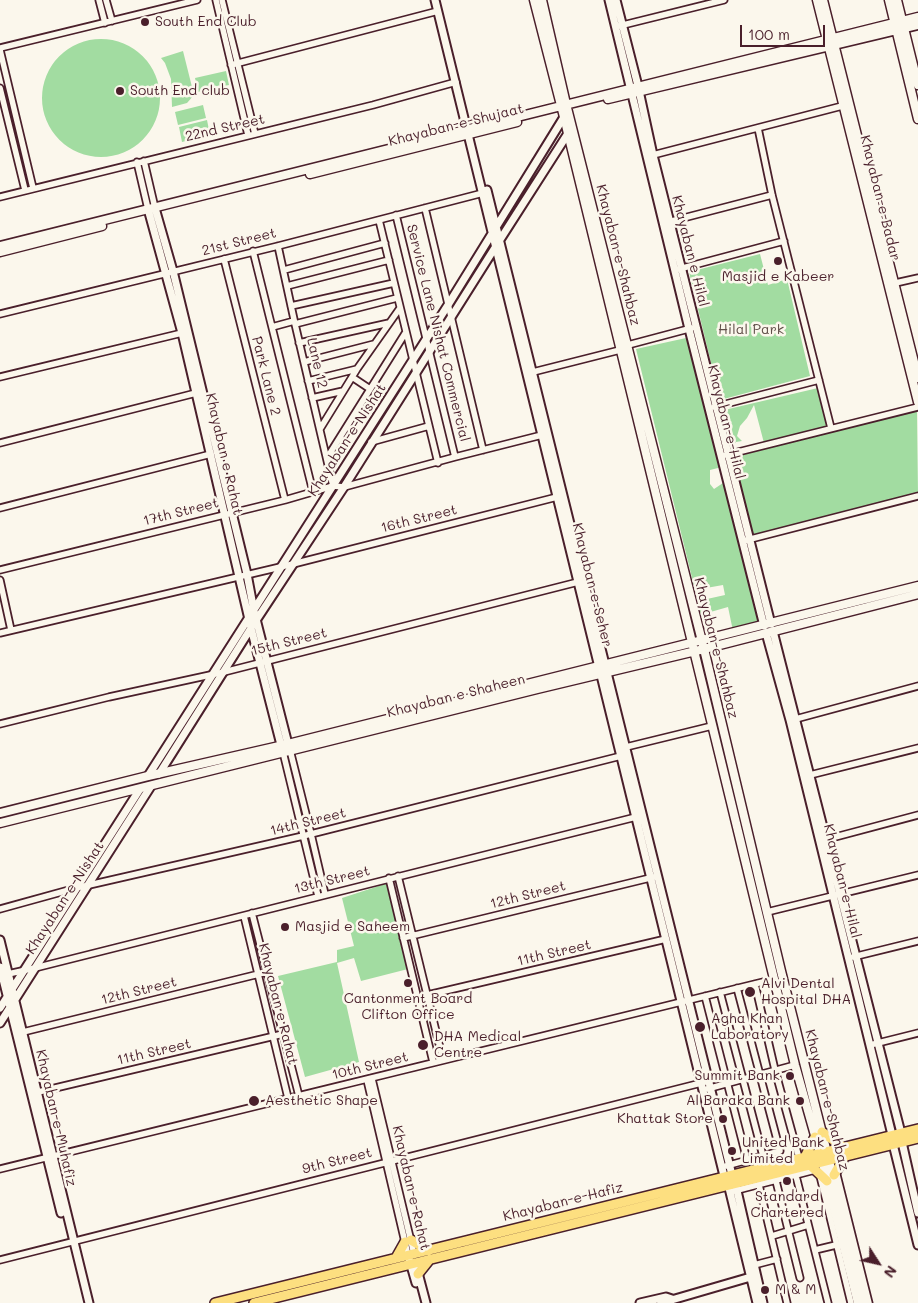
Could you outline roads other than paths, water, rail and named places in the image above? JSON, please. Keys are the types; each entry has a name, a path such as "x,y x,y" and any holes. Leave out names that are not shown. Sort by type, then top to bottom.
{"main road":[{"name":"Khayaban-e-Shahbaz","path":"534,0 628,345 702,640 824,1152 819,1166 832,1176 865,1303"},
{"name":"Khayaban-e-Shahbaz","path":"542,0 568,135 620,350 795,1065 819,1134"},
{"name":"Khayaban-e-Badar","path":"818,0 831,41"},
{"name":"Khayaban-e-Badar","path":"823,0 831,41 891,283 918,402"},
{"path":"889,0 918,85"},
{"path":"897,0 899,25 918,119"},
{"path":"564,109 635,89 899,25 918,17"},
{"path":"899,25 918,25"},
{"name":"Khayaban-e-Shujaat","path":"0,246 152,211 564,109"},
{"name":"Khayaban-e-Shujaat","path":"0,252 152,211"},
{"name":"Khayaban-e-Badar","path":"891,283 918,378"},
{"name":"Khayaban e Shaheen","path":"0,823 140,789 286,748 603,669 693,647 704,649 769,628 916,590"},
{"name":"Khayaban e Shaheen","path":"693,647 702,640 769,628"},
{"name":"Khayaban e Shaheen","path":"0,813 148,776 286,748"},
{"name":"Khayaban-e-Hafiz","path":"215,1303 412,1259 569,1215 731,1183 779,1177 819,1166 844,1152 897,1138 918,1129"},
{"path":"802,1157 819,1134 844,1152 832,1176 819,1166"},
{"name":"Khayaban-e-Hafiz","path":"897,1138 918,1138"},
{"name":"Khayaban-e-Hafiz","path":"429,1254 571,1224 731,1183 802,1157 824,1152 844,1152"},
{"name":"Khayaban-e-Shahbaz","path":"832,1176 840,1244 858,1303"},
{"path":"569,1215 571,1224"},
{"path":"408,1241 429,1254 416,1276 398,1262 408,1241"},
{"name":"Khayaban-e-Hafiz","path":"254,1303 398,1262"}],"street":[{"path":"99,0 105,23"},
{"path":"106,0 112,21"},
{"path":"33,188 0,49 197,0"},
{"path":"216,0 255,134"},
{"path":"222,0 248,136"},
{"name":"Khayaban-e-Seher","path":"435,0 494,230"},
{"name":"Khayaban-e-Seher","path":"440,0 483,193 498,243 603,669 636,817 654,877 666,939 685,1000"},
{"path":"609,0 619,26"},
{"path":"616,0 619,26"},
{"path":"619,26 724,0"},
{"path":"234,64 438,11"},
{"name":"Khayaban e Hilal","path":"619,26 667,222"},
{"name":"22nd Street","path":"0,197 373,105 456,82"},
{"path":"0,88 25,190"},
{"path":"650,156 847,105"},
{"name":"Khayaban-e-Nishat","path":"253,616 281,567 448,305 564,109"},
{"path":"0,121 16,118"},
{"path":"758,128 772,195 831,428"},
{"name":"Khayaban-e-Nishat","path":"148,776 213,673 293,564 344,487 568,135"},
{"name":"Khayaban e Rahat","path":"144,161 152,211"},
{"name":"Khayaban e Rahat","path":"137,162 170,272 263,661 286,748"},
{"name":"21st Street","path":"0,314 278,246 483,193"},
{"path":"772,195 667,222 678,270 784,241"},
{"path":"425,208 483,450"},
{"name":"Service Lane Nishat Commercial","path":"396,215 455,457"},
{"path":"379,220 438,463"},
{"path":"284,270 385,243"},
{"name":"Lane 12","path":"278,246 292,306 294,323 333,486"},
{"path":"254,251 313,492"},
{"name":"Park Lane 2","path":"224,259 285,500"},
{"path":"287,286 389,260"},
{"name":"Khayaban e Hilal","path":"678,270 746,540"},
{"name":"Khayaban e Rahat","path":"170,272 196,393 211,454 229,514"},
{"path":"891,283 918,278"},
{"path":"292,306 394,283"},
{"path":"272,327 398,298"},
{"path":"320,429 352,376 400,308"},
{"path":"299,343 389,323"},
{"path":"628,345 693,328"},
{"path":"326,458 406,332"},
{"path":"0,377 182,333"},
{"path":"304,362 374,344"},
{"path":"530,373 620,350"},
{"path":"308,381 357,369"},
{"name":"Khayaban-e-Seher","path":"530,373 542,435 560,496"},
{"path":"352,376 370,388"},
{"path":"713,407 819,380"},
{"path":"312,398 343,391"},
{"path":"0,443 196,393"},
{"path":"725,455 918,408"},
{"path":"371,442 429,426"},
{"name":"17th Street","path":"0,570 285,500 333,486 344,487 542,435"},
{"path":"0,508 211,454"},
{"name":"16th Street","path":"243,575 560,496"},
{"path":"769,628 746,540 918,496"},
{"path":"0,633 243,575"},
{"path":"0,580 11,630"},
{"name":"15th Street","path":"0,724 109,697 224,672 581,581"},
{"name":"Khayaban e Rahat","path":"253,616 252,628 263,661"},
{"path":"159,774 252,628"},
{"name":"Khayaban-e-Hilal","path":"769,628 897,1138 918,1213"},
{"path":"793,720 918,686"},
{"name":"14th Street","path":"0,909 76,888 312,834 712,726"},
{"path":"286,748 312,834 325,894"},
{"path":"286,748 303,836 318,896"},
{"path":"807,776 918,748"},
{"name":"Khayaban-e-Seher","path":"622,751 706,1086 722,1167 731,1183"},
{"name":"Khayaban-e-Nishat","path":"0,1023 151,786"},
{"name":"Khayaban-e-Nishat","path":"0,1008 140,789"},
{"path":"823,840 918,815"},
{"name":"13th Street","path":"2,972 35,968 636,817"},
{"path":"767,912 918,875"},
{"path":"398,876 443,1060"},
{"name":"12th Street","path":"403,938 654,877"},
{"path":"389,878 433,1062"},
{"path":"252,914 299,1096"},
{"name":"Khayaban e Rahat","path":"244,916 288,1098"},
{"name":"11th Street","path":"419,998 666,939"},
{"name":"Khayaban-e-Muhafiz","path":"0,940 2,972 7,998 19,1033"},
{"path":"852,957 918,941"},
{"name":"Khayaban-e-Muhafiz","path":"2,972 14,1000 19,1033 71,1242 84,1303"},
{"name":"12th Street","path":"19,1033 267,972"},
{"name":"10th Street","path":"0,1169 685,1000 775,980"},
{"path":"755,984 775,1070 802,1157"},
{"path":"722,1167 780,1151 737,988"},
{"path":"720,992 763,1156"},
{"path":"705,996 747,1160"},
{"path":"874,1044 918,1033"},
{"name":"11th Street","path":"34,1093 283,1034"},
{"name":"9th Street","path":"0,1260 389,1161 706,1086 728,1083 795,1065"},
{"name":"Khayaban-e-Rahat","path":"369,1079 421,1303"},
{"name":"Khayaban-e-Seher","path":"706,1086 730,1165 731,1183 754,1276 763,1303"},
{"path":"897,1138 918,1245"},
{"path":"640,1303 667,1301 754,1276 754,1265 731,1183 759,1185 779,1177 796,1176 819,1166 840,1244 851,1303"},
{"path":"796,1176 828,1303"},
{"path":"832,1176 869,1303"},
{"path":"779,1177 800,1278"},
{"path":"759,1185 787,1303"},
{"path":"772,1236 808,1225"},
{"name":"Khayaban-e-Muhafiz","path":"71,1242 89,1303"},
{"path":"815,1250 840,1244"},
{"path":"754,1265 777,1258"},
{"name":"Khayaban-e-Rahat","path":"416,1276 426,1303"},
{"name":"Khayaban-e-Seher","path":"754,1276 757,1303"}],"place":[{"name":"South End Club","path":"145,22"},
{"name":"South End club","path":"120,91"},
{"name":"Masjid e Kabeer","path":"778,261"},
{"name":"Masjid e Saheem","path":"285,927"},
{"name":"Cantonment Board Clifton Office","path":"408,983"},
{"name":"Alvi Dental Hospital DHA","path":"750,992"},
{"name":"Agha Khan Laboratory","path":"700,1027"},
{"name":"DHA Medical Centre","path":"423,1045"},
{"name":"Summit Bank","path":"790,1076"},
{"name":"Aesthetic Shape","path":"254,1101"},
{"name":"Al Baraka Bank","path":"800,1101"},
{"name":"Khattak Store","path":"723,1119"},
{"name":"United Bank Limited","path":"732,1151"},
{"name":"Standard Chartered","path":"787,1181"},
{"name":"M & M","path":"765,1290"}],"park label":[{"name":"Hilal Park","path":"751,330"}]}
